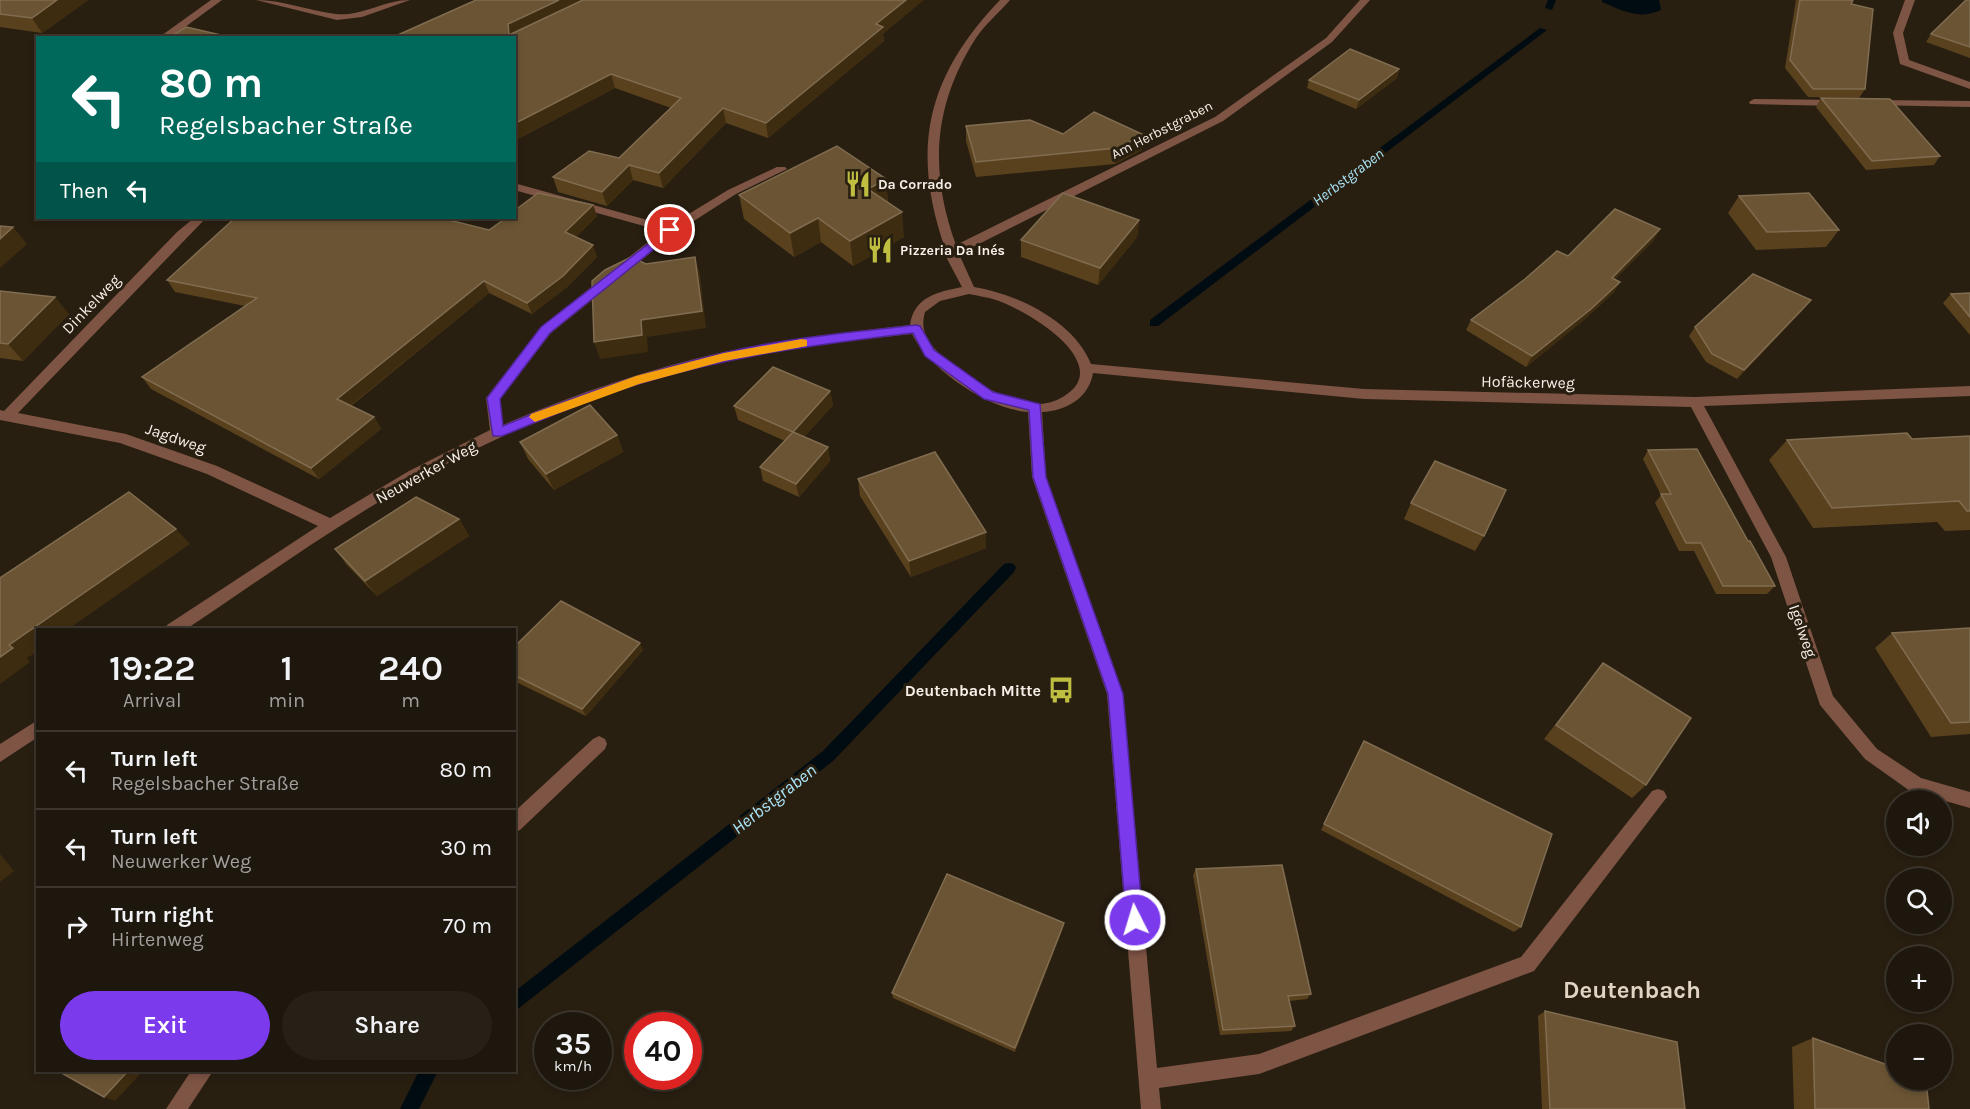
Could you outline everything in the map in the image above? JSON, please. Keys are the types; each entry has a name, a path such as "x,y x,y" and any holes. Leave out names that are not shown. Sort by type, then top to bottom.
{"street":[{"path":"166,36 217,0"},
{"path":"261,0 337,17 378,10 405,0"},
{"path":"969,291 950,253 931,171 932,136 946,81 971,37 1005,0"},
{"name":"Am Herbstgraben","path":"950,253 1219,119 1329,40 1365,0"},
{"path":"1910,0 1899,33 1904,62 1970,86"},
{"path":"1754,102 1970,104"},
{"path":"497,433 493,398 546,330 670,230 732,192 781,169"},
{"path":"516,187 670,230"},
{"name":"Dinkelweg","path":"3,415 181,235 200,219"},
{"path":"969,291 992,294 1043,320 1072,344 1082,356 1087,368 1085,385 1075,396 1057,405 1035,407 989,396 929,353 916,329 920,310 945,294 969,291"},
{"name":"Neuwerker Weg","path":"176,628 331,525 422,472 497,433 571,402 636,380 724,357 826,339 916,329"},
{"name":"Hofäckerweg","path":"1087,368 1364,394 1695,402 1970,391"},
{"name":"Igelweg","path":"1695,402 1778,557 1826,700 1871,754 1916,785 1970,800"},
{"path":"1035,407 1039,477 1115,694 1152,1109"},
{"name":"Jagdweg","path":"3,415 121,438 212,470 331,525"},
{"path":"0,754 36,728"},
{"path":"516,822 599,744"},
{"path":"1148,1079 1259,1064 1527,964 1658,797"},
{"path":"176,1109 202,1072"}],"shaded area":[{"path":"1602,0 1659,0 1661,10 1645,14 1631,13 1602,2"}],"building":[{"path":"0,0 57,0 32,18 0,14"},
{"path":"476,0 559,0 508,24 509,35 583,0 906,0 876,24 883,27 766,123 723,108 659,173 629,165 602,192 553,177 589,151 619,158 681,98 611,74 516,123 516,36 402,36 400,34"},
{"path":"1800,0 1853,0 1851,4 1873,9 1865,89 1813,89 1790,60"},
{"path":"1966,0 1970,0 1970,47 1931,34"},
{"path":"186,27 225,36 172,36"},
{"path":"1350,49 1399,69 1359,100 1309,80"},
{"path":"1821,98 1890,99 1940,156 1872,161"},
{"path":"1094,112 1144,135 1117,148 976,162 966,126 1030,120 1063,134"},
{"path":"837,146 886,179 868,189 902,212 850,241 818,218 790,233 739,195"},
{"path":"538,193 593,205 565,232 593,245 563,276 527,303 484,281 337,399 374,417 311,468 142,377 257,298 167,280 234,219 445,219 489,230 505,219 516,219 516,210"},
{"path":"1063,193 1139,220 1100,268 1021,240"},
{"path":"1809,193 1839,230 1767,232 1739,196"},
{"path":"1615,209 1660,229 1612,278 1620,282 1591,309 1532,356 1471,320 1525,279 1557,251 1568,256"},
{"path":"0,226 13,227 0,239"},
{"path":"631,257 646,264 695,257 702,311 641,320 642,335 594,342 592,281 605,270"},
{"path":"1753,274 1811,300 1744,370 1712,354 1695,327"},
{"path":"0,291 55,297 8,344 0,343"},
{"path":"1970,293 1970,317 1951,294"},
{"path":"773,367 830,391 793,432 734,406"},
{"path":"590,405 617,435 546,474 520,442"},
{"path":"793,432 828,447 796,484 760,467"},
{"path":"1907,433 1912,439 1970,436 1970,511 1967,511 1959,501 1832,508 1787,440"},
{"path":"1697,449 1775,586 1723,586 1701,543 1686,543 1661,494 1671,494 1648,450"},
{"path":"935,452 986,532 909,561 858,479"},
{"path":"1435,461 1506,490 1484,536 1411,503"},
{"path":"129,492 176,529 9,645 13,648 0,657 0,578"},
{"path":"416,497 459,519 365,581 335,549"},
{"path":"561,601 640,643 582,709 516,676 516,645"},
{"path":"1970,628 1970,722 1951,723 1892,633"},
{"path":"1603,663 1691,718 1646,785 1556,725"},
{"path":"1364,741 1552,834 1521,927 1324,824"},
{"path":"1282,865 1311,994 1288,996 1295,1026 1223,1030 1196,869"},
{"path":"947,874 1064,923 1015,1048 892,993"},
{"path":"1545,1011 1677,1042 1685,1109 1550,1109"},
{"path":"1813,1038 1886,1064 1886,1090 1927,1090 1929,1109 1815,1109"},
{"path":"60,1072 127,1072 104,1097"}],"waterway":[{"name":"Herbstgraben","path":"1549,8 1552,0"},
{"name":"Herbstgraben","path":"1154,323 1543,30"},
{"name":"Herbstgraben","path":"516,1001 828,756 1009,568"},
{"name":"Herbstgraben","path":"409,1109 428,1072"}],"slow traffic":[{"path":"535,417 636,380 724,357 802,343"}],"place":[{"name":"Da Corrado","path":"858,184"},
{"name":"Pizzeria Da Inés","path":"880,250"},
{"name":"Deutenbach Mitte","path":"1061,690"}],"district":[{"name":"Deutenbach","path":"1632,990"}],"route":[{"path":"670,230 546,330 493,398 497,433 571,402 636,380 724,357 826,339 916,329 929,353 989,396 1013,404 1035,407 1039,477 1115,694 1135,920"}]}
